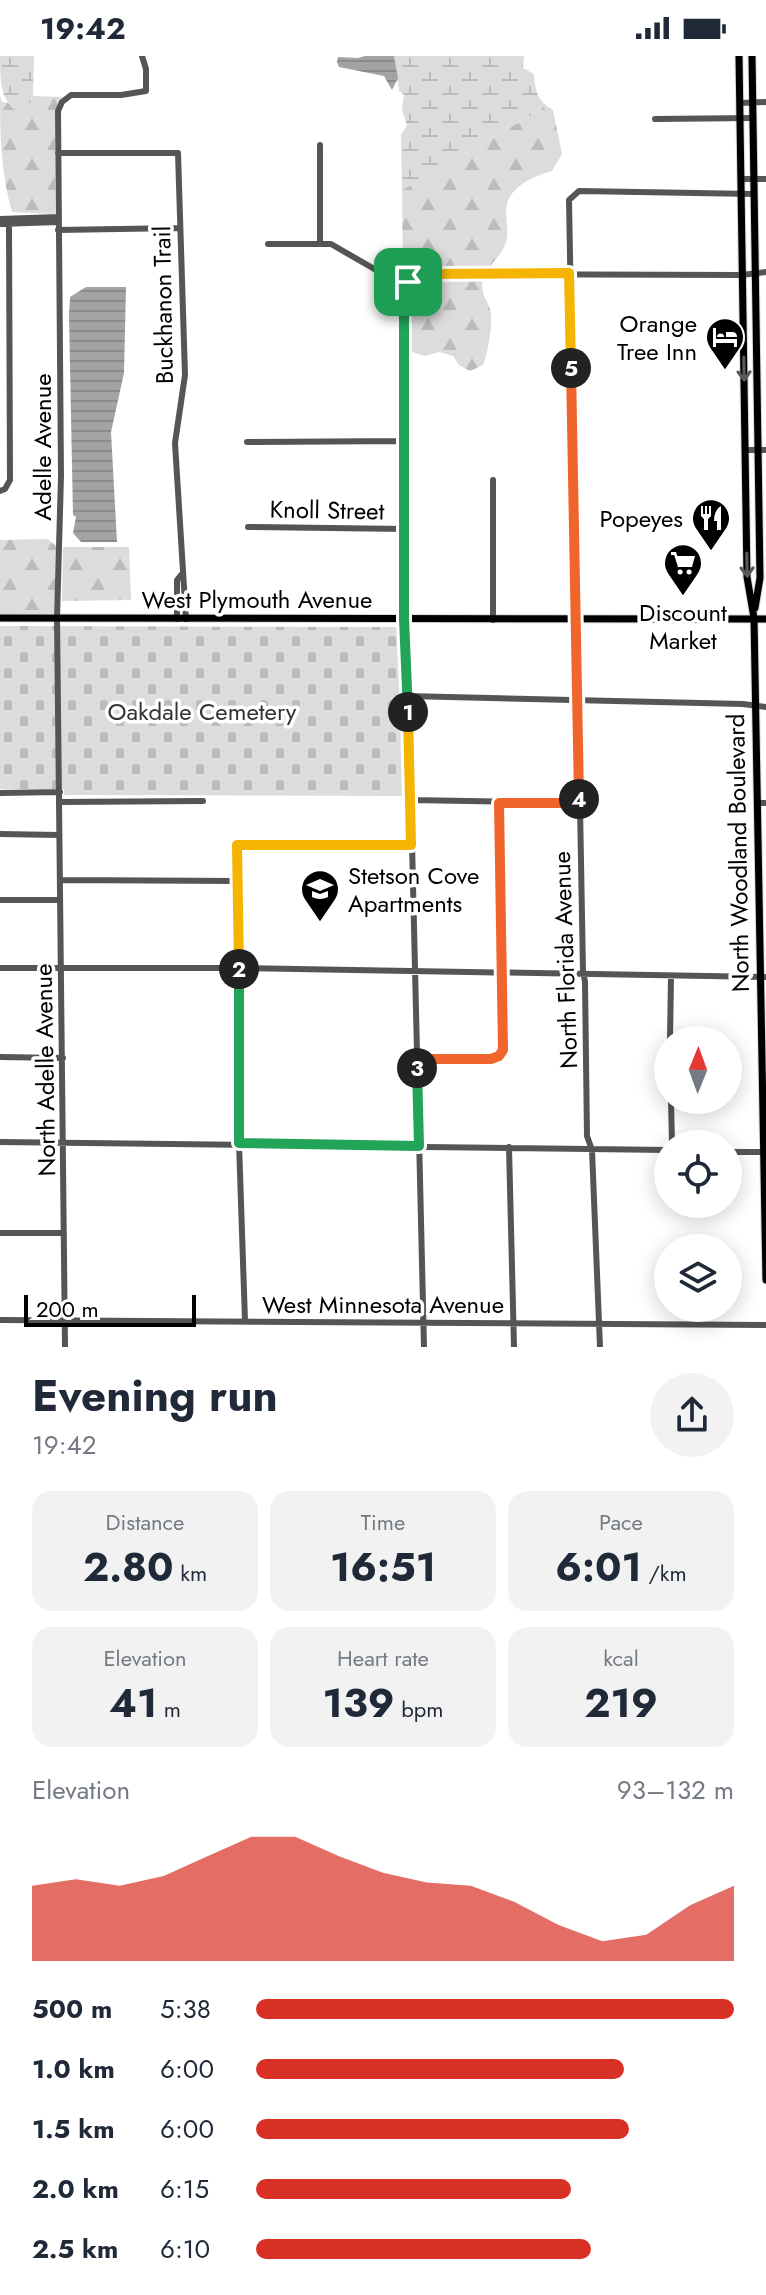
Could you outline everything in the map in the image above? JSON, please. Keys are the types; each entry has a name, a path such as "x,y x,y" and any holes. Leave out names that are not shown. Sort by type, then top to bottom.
{"main road":[{"name":"North Woodland Boulevard","path":"739,56 747,577 754,618 755,706 762,803 766,1280"},
{"name":"North Woodland Boulevard","path":"752,56 755,272 762,450 760,578 754,618"},
{"name":"West Plymouth Avenue","path":"0,618 766,619"}],"street":[{"name":"Adelle Avenue","path":"60,792 57,618 61,476 58,111 62,102 75,94 121,95 146,91 146,69 142,56"},
{"path":"740,103 766,102"},
{"path":"655,119 753,118"},
{"path":"320,145 320,244"},
{"name":"Buckhanon Trail","path":"58,153 178,153 185,375 175,443 181,575 184,580 182,619"},
{"path":"741,179 766,179"},
{"name":"North Florida Avenue","path":"600,1347 592,1150 587,1136 569,200 579,191 741,194"},
{"path":"741,194 754,194"},
{"path":"0,222 58,223"},
{"path":"0,222 180,228"},
{"path":"0,491 10,480 9,224"},
{"path":"268,244 331,244 383,274 408,282"},
{"path":"424,1347 404,619 404,293 408,282 420,274 742,275 766,272"},
{"path":"247,442 404,441"},
{"path":"746,450 762,450"},
{"path":"493,480 493,620"},
{"name":"Knoll Street","path":"248,527 405,529"},
{"path":"407,696 766,707"},
{"path":"0,793 60,792"},
{"name":"North Adelle Avenue","path":"60,792 65,1347"},
{"path":"411,800 579,803"},
{"path":"60,802 203,801"},
{"path":"417,1059 491,1059 503,1050 499,803"},
{"path":"0,834 59,835"},
{"path":"245,1321 239,1143 237,845 411,845"},
{"path":"61,880 236,881"},
{"path":"0,900 60,900"},
{"path":"0,968 239,968 763,977"},
{"path":"670,1026 671,976"},
{"path":"0,1057 63,1058"},
{"path":"0,1142 654,1150"},
{"path":"509,1147 514,1347"},
{"path":"742,1152 763,1152"},
{"path":"0,1233 64,1233"},
{"name":"West Minnesota Avenue","path":"0,1320 766,1325"}],"green space":[{"path":"0,56 34,56 33,96 28,106 14,110 6,99"},
{"path":"394,56 524,56 523,68 534,74 538,96 547,106 402,190 401,134 407,126 402,109 404,95 399,91"},
{"path":"0,96 2,102 28,106 33,96 62,97 55,111 55,214 12,212 2,154"},
{"path":"547,106 553,110 562,154 552,171 522,184 511,195 506,211 506,242 487,270 420,271 403,277 402,190"},
{"path":"483,277 482,289 491,320 483,365 470,371 459,365 453,356 439,352 425,356 406,350 406,293 410,284 421,278"},
{"path":"48,539 57,547 54,615 0,615 0,540"},
{"path":"63,547 129,547 131,600 62,601"},
{"name":"Oakdale Cemetery","path":"0,626 399,627 403,796 64,795 64,789 0,789"}],"shaded area":[{"path":"394,56 398,78 392,90 384,76 339,67 337,62 338,57"},
{"path":"86,287 126,287 124,373 111,432 117,542 81,542 73,533 76,517 73,515 70,297"}],"place":[{"name":"Orange Tree Inn","path":"725,371"},
{"name":"Popeyes","path":"711,552"},
{"name":"Discount Market","path":"683,597"},
{"name":"Stetson Cove Apartments","path":"320,923"}],"route":[{"path":"569,273 579,803 499,803 503,1050 491,1059 417,1059 419,1146 239,1143 237,845 411,845 404,619 404,293 408,282 420,274 569,273"}]}
